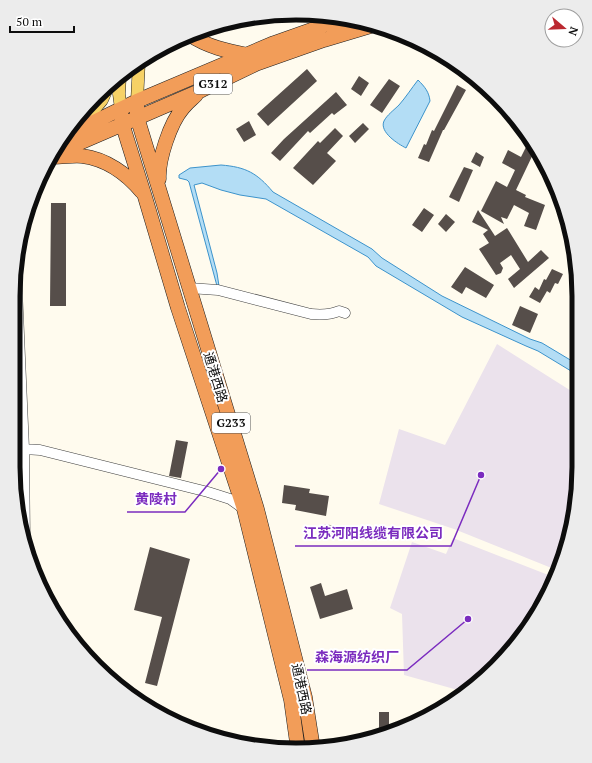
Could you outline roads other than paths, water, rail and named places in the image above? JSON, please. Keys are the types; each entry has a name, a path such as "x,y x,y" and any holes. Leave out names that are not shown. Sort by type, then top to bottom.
{"highway":[{"name":"G312","path":"63,149 122,116 137,101 274,43 334,22"},
{"name":"G312","path":"74,133 122,116 137,117 202,90 256,64 324,40 363,28"},
{"path":"196,39 220,49 248,55"},
{"path":"160,194 160,165 170,132 182,109 202,90"},
{"name":"通港西路","path":"137,101 137,117 257,509 305,697 312,742"},
{"name":"通港西路","path":"122,116 178,308 244,509 291,700 297,743"},
{"path":"58,157 82,156 109,165 133,181 145,197"}],"main road":[{"path":"137,101 139,70"},
{"path":"120,84 119,94 122,116"},
{"path":"84,119 102,100"}],"street":[{"path":"189,288 218,290 312,314 323,315 339,311 345,313"},
{"path":"20,358 24,449 25,519"},
{"path":"24,449 40,450 208,492 230,499 244,509"}],"water":[{"path":"418,80 429,95 430,101 406,148 398,144 390,137 383,125 387,117 399,105"},
{"path":"221,165 237,167 250,172 262,180 273,192 372,249 382,258 442,296 530,339 542,343 572,361 572,372 538,351 462,317 376,266 368,257 266,199 240,195 202,183 194,185 217,273 219,286 217,286 189,182 179,178 179,175 190,168"}],"place":[{"name":"黄陵村","path":"221,469"},
{"name":"江苏河阳线缆有限公司","path":"481,475"},
{"name":"森海源纺织厂","path":"468,619"}]}
